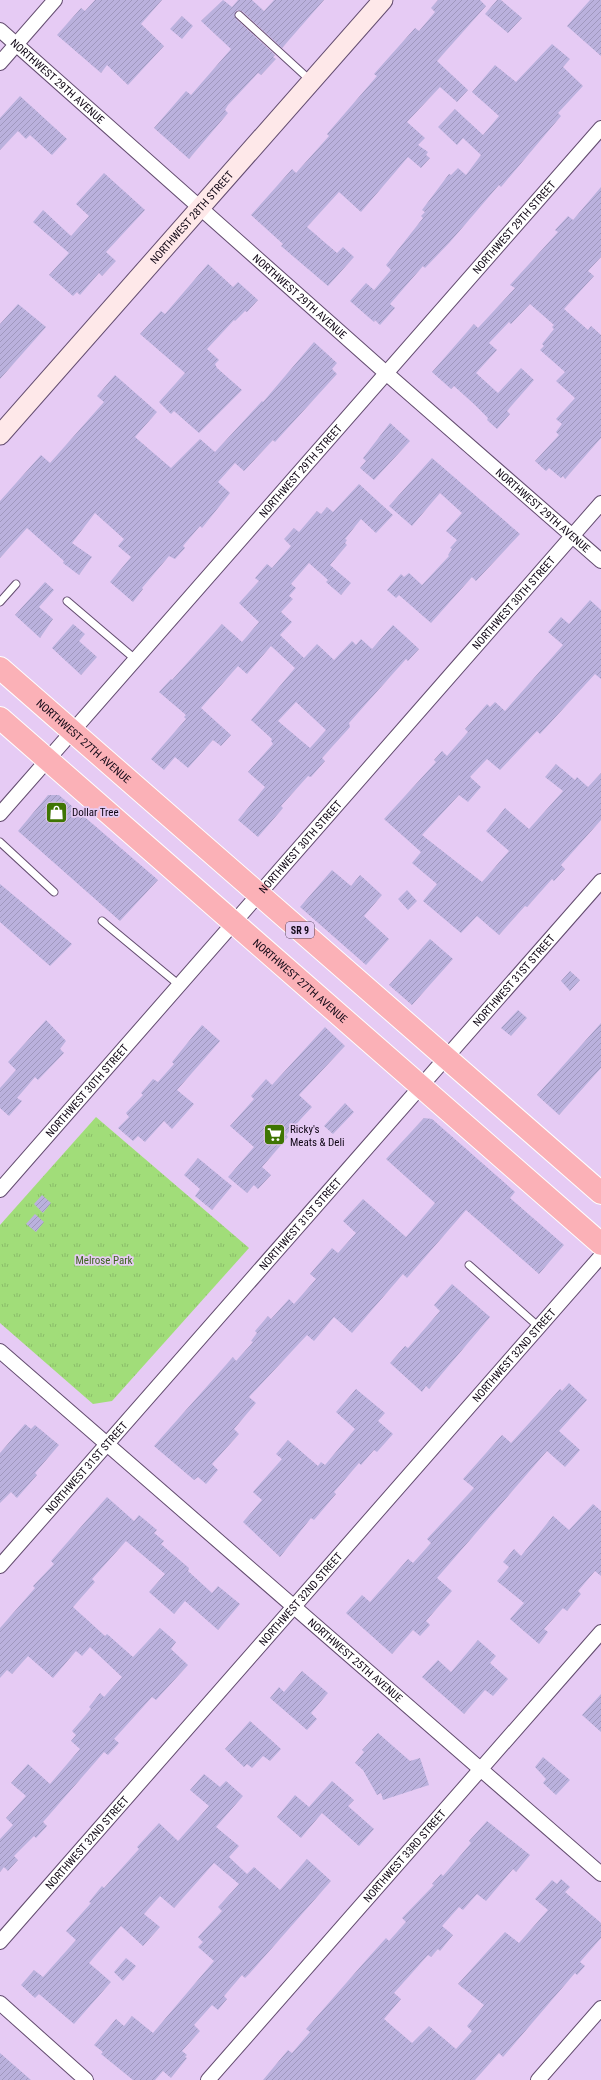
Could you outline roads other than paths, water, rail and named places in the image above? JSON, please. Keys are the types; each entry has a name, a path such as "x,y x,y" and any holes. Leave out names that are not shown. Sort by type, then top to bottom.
{"highway":[{"name":"NORTHWEST 27TH AVENUE","path":"0,668 601,1193"},
{"name":"NORTHWEST 27TH AVENUE","path":"0,718 601,1244"}],"street":[{"path":"0,63 55,0"},
{"name":"NORTHWEST 28TH STREET","path":"0,436 383,0"},
{"name":"NORTHWEST 29TH AVENUE","path":"0,30 386,373 601,561"},
{"name":"NORTHWEST 29TH STREET","path":"0,814 601,128"},
{"name":"NORTHWEST 30TH STREET","path":"0,1190 178,984 601,503"},
{"name":"NORTHWEST 31ST STREET","path":"0,1566 601,881"},
{"name":"NORTHWEST 32ND STREET","path":"0,1942 601,1256"},
{"name":"NORTHWEST 25TH AVENUE","path":"0,1351 601,1874"},
{"name":"NORTHWEST 33RD STREET","path":"208,2080 601,1632"},
{"path":"0,2003 86,2080"},
{"path":"538,2080 601,2008"}],"lane":[{"path":"238,15 311,82"},
{"path":"0,602 16,584"},
{"path":"68,601 135,659"},
{"path":"0,842 54,892"},
{"path":"102,921 178,984"},
{"path":"469,1265 539,1327"}],"place":[{"name":"Dollar Tree","path":"57,812"},
{"name":"Ricky's Meats & Deli","path":"275,1135"}],"park label":[{"name":"Melrose Park","path":"104,1260"}]}
